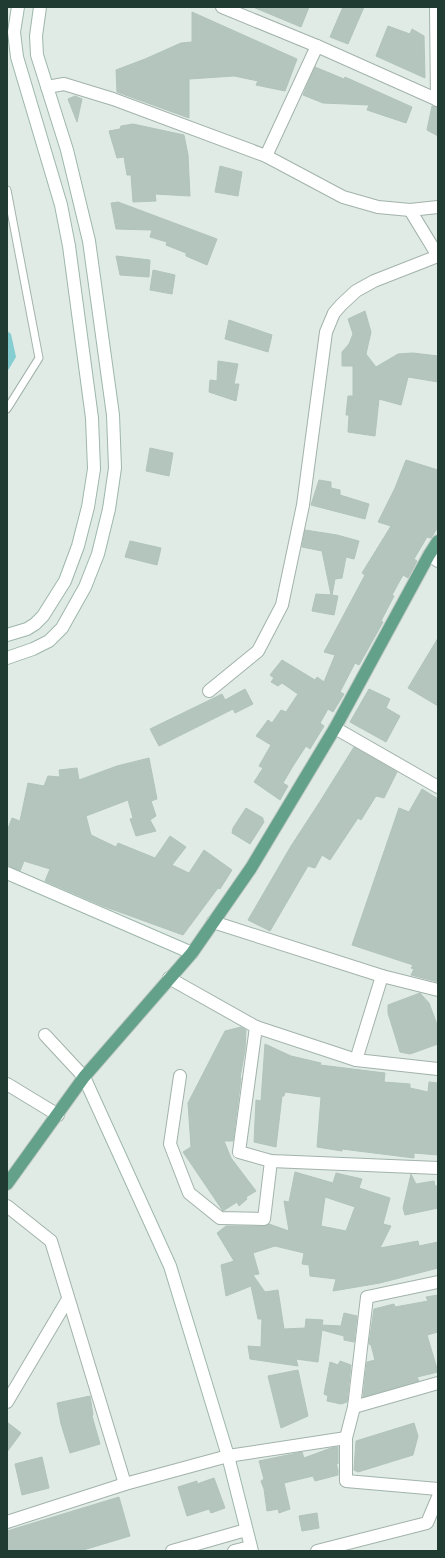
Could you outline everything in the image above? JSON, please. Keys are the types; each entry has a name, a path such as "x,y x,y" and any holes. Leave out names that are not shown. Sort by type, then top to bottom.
{"main road":[{"path":"7,1184 84,1077 168,978 192,953 251,868 335,728 433,558 438,541"}],"street":[{"path":"7,635 27,629 35,624 43,616 64,581 78,546 88,507 94,469 92,418 69,246 61,205 17,57 14,32 18,7"},
{"path":"7,658 33,649 49,641 62,628 85,587 100,547 109,509 115,468 113,415 89,241 67,150 37,55 36,36 40,7"},
{"path":"222,7 317,46 437,100 436,7"},
{"path":"14,40 36,36"},
{"path":"266,156 317,46"},
{"path":"47,87 64,84 113,99 266,156 343,196 378,207 410,210 438,207"},
{"path":"209,691 258,651 282,605 303,505 326,332 332,318 340,305 364,285 438,256 410,210"},
{"path":"335,728 438,786"},
{"path":"7,873 192,953"},
{"path":"213,922 382,976 438,990"},
{"path":"356,1060 382,976"},
{"path":"168,978 256,1027 356,1060 438,1069"},
{"path":"256,1027 239,1152 270,1161 438,1168"},
{"path":"45,1035 84,1077 170,1266 228,1456 251,1549 234,1551"},
{"path":"180,1076 170,1144 189,1193 220,1218 264,1219 270,1161"},
{"path":"7,1084 58,1115"},
{"path":"7,1206 51,1241 125,1484"},
{"path":"438,1282 367,1297 354,1407 346,1438 346,1481 438,1489"},
{"path":"7,1402 68,1299"},
{"path":"354,1407 438,1383"},
{"path":"7,1522 125,1484 228,1456 346,1438"},
{"path":"317,1551 427,1523 437,1503"},
{"path":"172,1551 246,1530"}],"lane":[{"path":"7,190 39,358 7,409"}],"water":[{"path":"7,331 11,334 16,357 7,372"}],"building":[{"path":"253,7 309,7 301,27"},
{"path":"343,7 364,7 348,44 330,37"},
{"path":"192,12 297,59 285,91 256,85 258,81 234,76 189,79 189,118 117,92 116,70 181,43 192,42"},
{"path":"388,26 410,34 412,29 424,36 425,78 376,56"},
{"path":"315,67 344,79 345,77 412,107 406,123 367,110 369,105 323,103 303,95"},
{"path":"75,96 82,99 77,122 68,99"},
{"path":"432,106 438,107 438,136 427,130"},
{"path":"133,124 184,135 188,155 190,196 155,194 156,201 133,202 131,175 127,175 124,157 117,158 109,131 120,129 121,126"},
{"path":"220,166 242,172 238,196 215,192"},
{"path":"118,202 217,239 207,265 186,256 186,253 166,245 167,242 150,237 152,230 116,229 111,203"},
{"path":"116,256 150,260 149,277 120,275"},
{"path":"153,270 175,275 172,294 150,290"},
{"path":"365,311 371,332 366,354 376,367 398,354 413,353 438,356 438,382 408,377 401,405 379,399 375,436 348,432 349,415 346,415 348,396 353,396 353,366 342,366 342,352 349,344 353,334 348,319"},
{"path":"229,320 272,335 268,352 225,339"},
{"path":"218,361 238,364 234,384 239,384 236,401 209,392 210,380 217,381"},
{"path":"150,448 173,453 169,476 146,471"},
{"path":"406,460 438,470 438,527 431,538 427,537 414,559 417,561 408,578 403,575 392,595 394,596 381,621 383,622 359,665 355,663 340,692 344,694 333,712 328,709 320,723 324,726 310,749 306,746 283,783 288,786 280,800 254,782 263,768 259,766 271,745 256,736 268,720 272,723 281,710 286,712 298,694 282,683 278,686 271,682 274,678 270,675 282,660 315,680 317,677 324,682 335,655 324,652 365,575 362,573 391,526 378,522 395,488"},
{"path":"319,480 331,482 331,488 340,490 340,495 369,504 365,519 311,505"},
{"path":"305,530 337,535 359,541 354,559 346,557 342,578 335,579 332,595 338,596 334,615 312,611 316,594 331,595 322,551 302,547"},
{"path":"130,541 161,548 157,565 125,557"},
{"path":"438,638 438,706 408,688"},
{"path":"245,689 253,704 235,713 233,709 159,746 150,729 222,694 225,700"},
{"path":"369,689 390,699 386,708 400,716 386,742 350,722"},
{"path":"354,747 397,772 384,798 376,796 361,820 358,818 330,860 322,855 315,868 308,866 270,931 248,920 291,846"},
{"path":"149,758 157,799 151,801 156,816 150,820 156,831 136,836 130,819 133,818 128,800 86,816 91,835 116,847 118,843 155,858 170,836 186,847 172,865 189,873 204,850 232,870 220,889 218,888 183,935 103,906 45,881 50,869 24,861 20,871 7,865 7,831 12,818 20,821 28,783 44,786 48,776 60,777 59,770 77,768 79,780 117,766"},
{"path":"422,789 438,799 438,982 411,975 414,969 411,968 413,965 352,945 399,808 409,812"},
{"path":"246,808 263,818 264,822 250,844 232,833 233,828"},
{"path":"420,993 429,1003 438,1027 438,1044 410,1054 400,1052 388,1013 388,1005"},
{"path":"241,1027 246,1030 245,1050 240,1078 233,1141 224,1141 231,1158 256,1191 246,1197 247,1199 239,1206 237,1202 223,1211 183,1152 191,1147 188,1103 225,1031"},
{"path":"265,1044 291,1056 321,1063 320,1065 385,1073 384,1082 410,1084 410,1088 428,1092 429,1082 438,1083 438,1155 414,1153 414,1158 317,1147 321,1097 285,1092 284,1096 282,1096 276,1147 254,1142 256,1100 261,1101"},
{"path":"295,1172 333,1183 336,1173 362,1179 359,1188 390,1198 383,1224 391,1226 380,1248 418,1241 419,1246 438,1242 438,1268 380,1283 333,1291 336,1279 310,1276 309,1265 302,1264 304,1253 275,1246 253,1253 259,1274 253,1275 265,1292 278,1290 284,1329 305,1328 306,1319 323,1320 322,1325 341,1326 344,1313 357,1316 354,1342 344,1340 344,1336 322,1330 318,1362 296,1359 298,1366 250,1359 248,1346 261,1347 262,1319 258,1319 251,1286 226,1296 221,1265 234,1261 217,1233 226,1226 264,1226 269,1224 289,1231 284,1201 289,1202","holes":["325,1197 355,1207 346,1231 321,1226"]},
{"path":"411,1174 416,1184 434,1181 435,1186 438,1186 438,1208 405,1215 403,1208"},
{"path":"438,1295 438,1332 427,1335 438,1372 417,1377 419,1381 363,1397 367,1362 375,1360 371,1345 369,1344 374,1309 394,1304 395,1307 428,1301 426,1297"},
{"path":"340,1361 351,1365 347,1402 341,1404 327,1401 328,1396 324,1394 330,1362 338,1365"},
{"path":"298,1370 308,1416 281,1428 268,1376"},
{"path":"90,1396 92,1416 100,1444 70,1453 61,1424 57,1403"},
{"path":"7,1422 21,1433 7,1452"},
{"path":"414,1423 418,1436 413,1455 358,1472 354,1470 356,1441"},
{"path":"338,1447 338,1464 336,1463 338,1475 315,1481 313,1476 284,1483 290,1509 279,1513 278,1509 267,1511 264,1489 261,1481 264,1479 259,1461 302,1452 304,1458 331,1448"},
{"path":"42,1457 49,1488 22,1495 15,1464"},
{"path":"214,1478 225,1508 211,1513 209,1509 187,1516 178,1487 197,1481 197,1484"},
{"path":"119,1497 130,1536 80,1551 80,1549 72,1551 7,1551 7,1531"},
{"path":"317,1513 319,1528 302,1531 299,1516"}]}
